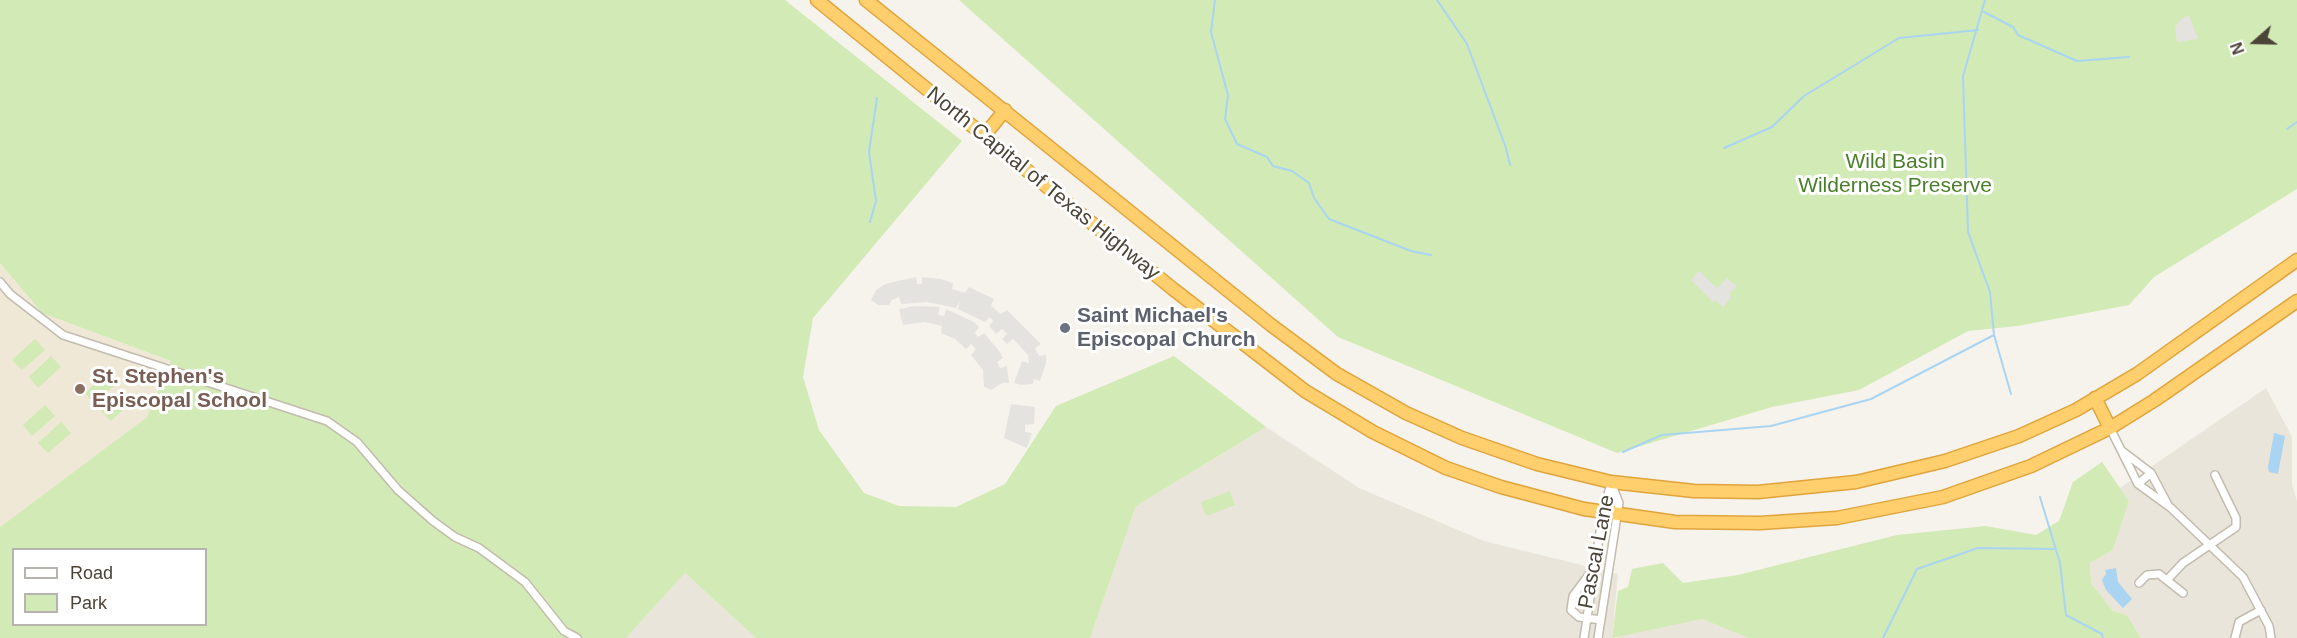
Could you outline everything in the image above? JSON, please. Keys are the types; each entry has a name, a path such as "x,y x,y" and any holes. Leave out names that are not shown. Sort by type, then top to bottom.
{"highway":[{"name":"North Capital of Texas Highway","path":"817,0 1241,343 1305,391 1344,416 1410,451 1464,475 1533,496 1603,513 1675,522 1737,524 1809,521 1863,513 1974,487 2031,466 2110,428 2297,301"},
{"name":"North Capital of Texas Highway","path":"866,0 1271,325 1346,380 1406,413 1462,438 1528,462 1611,482 1675,490 1723,492 1793,490 1857,482 1945,461 2041,426 2095,398 2170,351 2297,260"},
{"path":"984,136 1005,110"},
{"path":"2095,398 2110,428"}],"street":[{"path":"0,282 18,301 63,335 327,421 357,442 398,490 433,521 455,537 479,548 525,582 564,631 577,638"},
{"path":"2110,428 2138,484 2171,508 2243,577 2260,609 2271,638"},
{"path":"2121,449 2151,473 2171,508"},
{"path":"2138,484 2151,473"},
{"path":"2168,580 2183,563 2210,546 2237,524 2215,475"},
{"name":"Pascal Lane","path":"1584,638 1594,564 1611,482"},
{"name":"Pascal Lane","path":"1598,638 1619,499 1611,482"},
{"path":"1594,564 1571,603 1573,613 1585,618 1601,620"},
{"path":"2139,583 2144,576 2152,573 2159,574 2183,593"},
{"path":"2235,638 2239,622 2260,609"}],"shaded area":[{"path":"2189,15 2198,39 2177,42 2175,27 2181,19"},
{"name":"St. Stephen's Episcopal School","path":"0,263 42,313 171,361 147,417 0,527"},
{"path":"1699,271 1717,288 1727,278 1737,286 1729,294 1732,297 1723,307 1717,301 1713,302 1691,280"},
{"path":"916,277 917,284 922,284 922,277 941,279 953,283 952,289 965,293 969,287 994,299 991,306 1001,314 1007,310 1041,344 1035,348 1039,356 1046,355 1040,381 1034,379 1033,384 1021,385 1014,383 1022,361 1029,363 1028,355 1013,339 1007,344 1002,339 1007,334 1002,329 996,334 989,326 993,321 990,317 985,322 958,309 960,302 956,308 927,302 901,304 899,297 892,300 889,305 878,305 871,300 876,290 885,284"},
{"path":"915,306 940,307 938,315 944,316 946,309 974,322 979,327 975,333 978,337 984,333 1000,352 1003,358 997,362 1000,368 1007,366 1009,383 1002,383 991,390 984,387 983,370 971,355 976,349 971,344 966,349 955,339 941,333 942,326 925,322 903,325 899,309"},
{"path":"2266,388 2292,437 2292,484 2297,501 2297,638 2141,638 2127,615 2113,611 2091,583 2090,563 2113,550 2129,501 2120,488"},
{"path":"1011,404 1035,407 1034,424 1025,425 1025,432 1032,433 1027,448 1004,438"},
{"path":"1266,427 1359,488 1484,541 1618,574 1612,638 1090,638 1136,506"},
{"path":"685,573 756,638 626,638"},
{"path":"1702,619 1748,638 1616,638 1626,634"}],"green space":[{"path":"0,0 785,0 962,141 813,318 803,377 819,430 864,493 899,506 956,507 1005,484 1056,406 1174,356 1266,427 1136,506 1090,638 756,638 685,573 626,638 0,638 0,527 147,417 171,361 42,313 0,263"},
{"name":"Wild Basin Wilderness Preserve","path":"959,0 2297,0 2297,189 2154,277 2129,305 2017,326 1968,331 1859,390 1772,407 1617,453 1338,337"},
{"path":"35,339 45,350 22,370 12,360"},
{"path":"51,356 61,367 38,388 29,377"},
{"path":"108,372 117,383 94,404 85,393"},
{"path":"123,390 133,400 111,421 101,411"},
{"path":"45,405 55,416 32,436 23,425"},
{"path":"61,422 71,433 48,453 38,443"},
{"path":"2102,462 2129,501 2113,550 2090,563 2091,583 2113,611 2127,615 2141,638 1748,638 1702,619 1612,638 1618,591 1628,587 1632,569 1663,563 1683,583 1738,575 1897,535 1986,526 2036,535 2059,521 2073,482"},
{"path":"1230,491 1235,505 1206,516 1201,502"}],"water":[{"path":"2274,433 2285,436 2278,474 2269,472 2268,467"},
{"path":"2116,568 2118,582 2132,599 2123,608 2106,590 2102,580 2106,574 2105,570"}],"waterway":[{"path":"1215,0 1211,32 1228,95 1225,119 1237,144 1267,157 1273,166 1292,171 1309,183 1314,198 1329,219 1411,251 1431,255"},
{"path":"1437,0 1467,44 1506,148 1510,165"},
{"path":"1623,452 1662,435 1771,426 1871,399 1994,335 1990,292 1968,232 1963,76 1985,0"},
{"path":"1984,12 2013,27 2018,35 2077,61 2129,57"},
{"path":"1724,148 1772,127 1804,96 1899,38 1978,30"},
{"path":"870,222 876,201 869,152 877,98"},
{"path":"2287,129 2297,122"},
{"path":"1994,335 2011,394"},
{"path":"2040,497 2060,563 2066,615 2102,634 2103,638"},
{"path":"1883,638 1917,569 1978,548 2054,549"}],"place":[{"name":"Saint Michael's Episcopal Church","path":"1065,328"},
{"name":"St. Stephen's Episcopal School","path":"80,389"}]}
